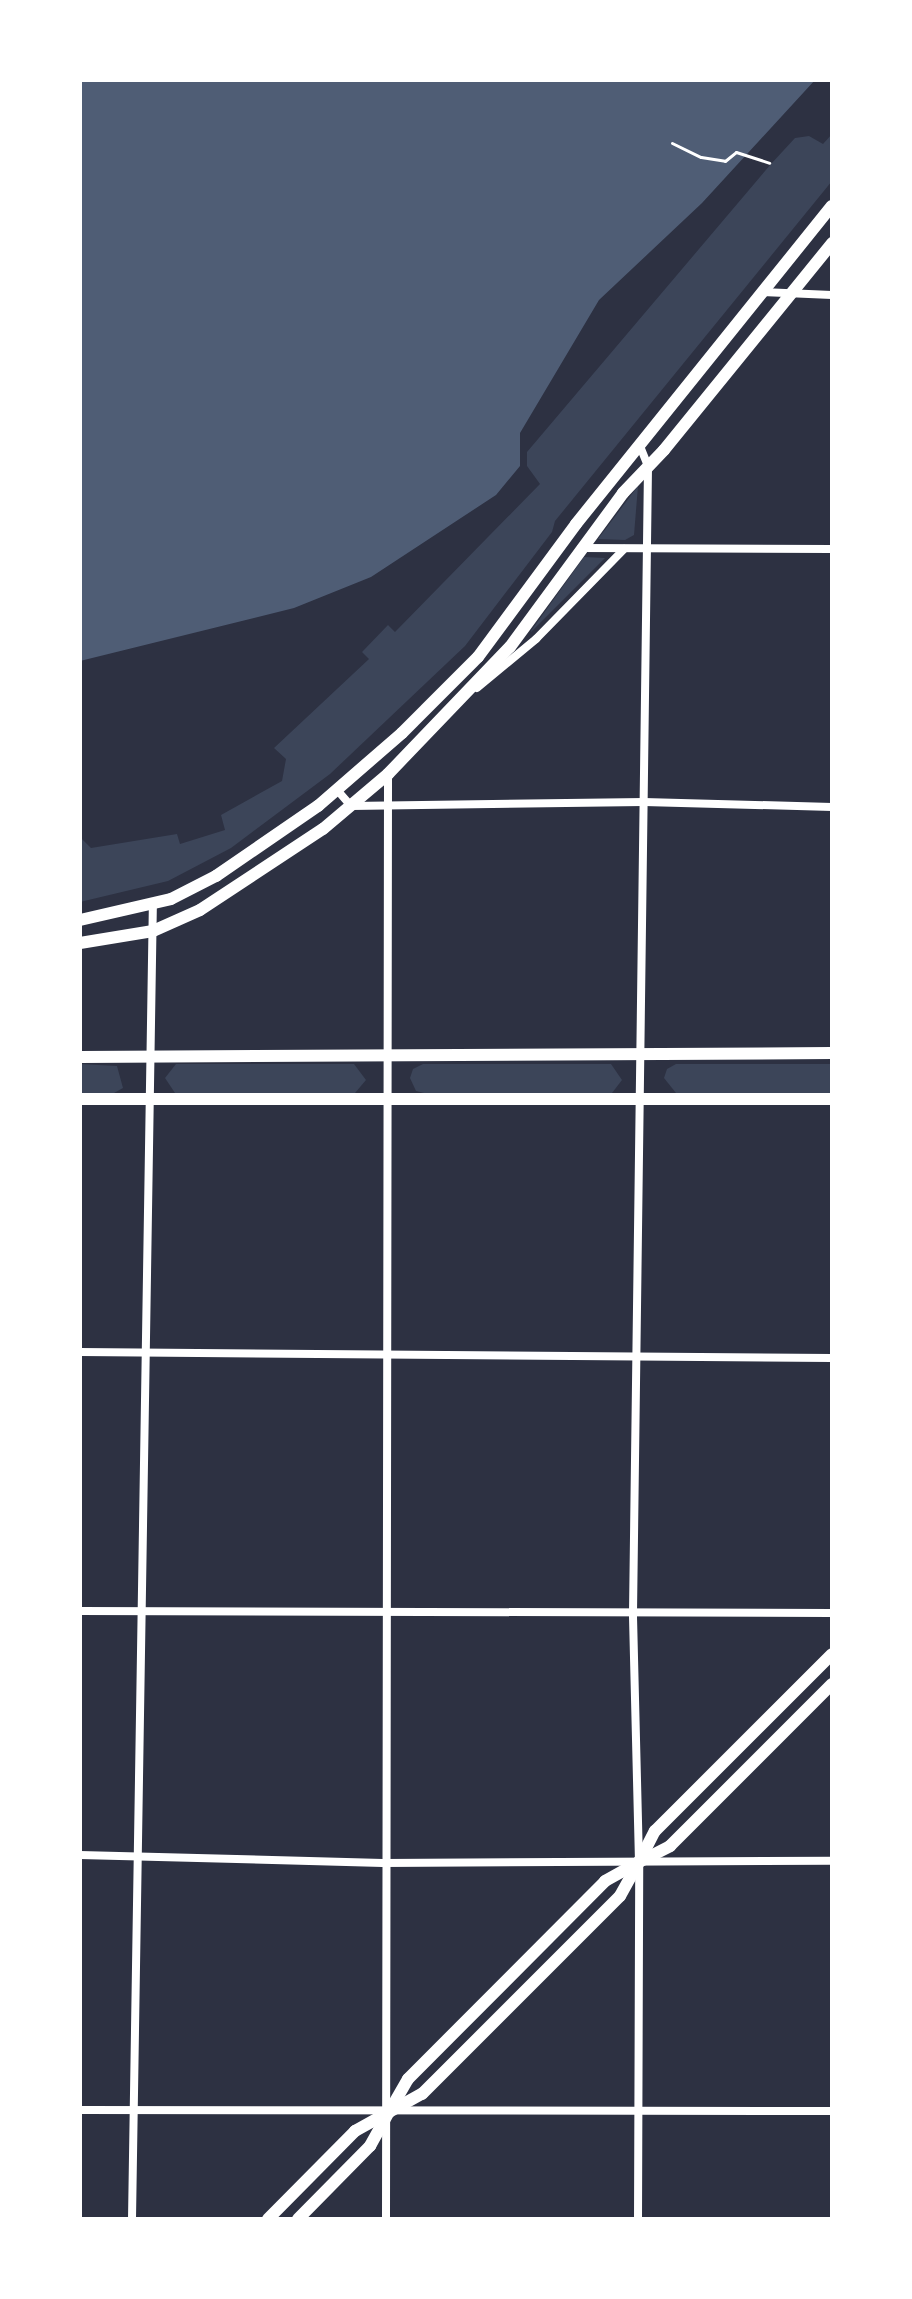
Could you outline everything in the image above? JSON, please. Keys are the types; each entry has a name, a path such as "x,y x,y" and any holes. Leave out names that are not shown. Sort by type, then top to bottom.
{"main road":[{"path":"80,920 153,904 242,861 338,791 478,657 639,444 832,206"},
{"path":"80,943 153,931 246,883 351,806 388,774 464,699 527,625 580,548 832,243"},
{"path":"80,1057 832,1053"},
{"path":"80,1099 832,1099"},
{"path":"268,2219 355,2131 422,2094 620,1896 655,1831 832,1654"},
{"path":"298,2219 370,2146 408,2079 561,1925 605,1881 670,1846 832,1684"}],"street":[{"path":"762,292 832,295"},
{"path":"638,2219 639,1862 633,1613 643,1054 648,466 639,444"},
{"path":"580,548 832,549"},
{"path":"464,699 536,639 624,549"},
{"path":"386,2219 389,2112 383,1863 385,1356 391,1099 388,774"},
{"path":"338,791 351,806 644,802 832,807"},
{"path":"132,2219 153,904"},
{"path":"80,1352 832,1358"},
{"path":"80,1611 832,1613"},
{"path":"80,1855 383,1863 832,1861"},
{"path":"80,2110 832,2111"}],"path":[{"path":"672,143 701,157 725,161 736,152 769,163"}],"shaded area":[{"path":"80,80 815,80 702,203 599,300 520,433 520,466 496,495 371,577 294,608 80,661"},
{"path":"832,134 832,181 555,521 552,532 465,646 330,774 231,848 168,881 80,902 80,837 91,848 177,834 180,844 225,830 221,815 282,781 286,759 274,748 369,659 362,652 388,625 395,632 540,484 527,466 527,452 771,164 795,138 809,136 823,144"},
{"path":"638,486 634,535 625,540 598,539"},
{"path":"584,557 605,558 531,632 531,631"},
{"path":"80,1064 117,1066 123,1088 114,1093 80,1093"},
{"path":"176,1064 354,1064 366,1080 355,1093 175,1093 165,1078"},
{"path":"423,1064 611,1064 622,1080 612,1093 424,1093 416,1091 410,1078 413,1069"},
{"path":"676,1064 832,1064 832,1093 676,1093 664,1078 667,1069"}]}
